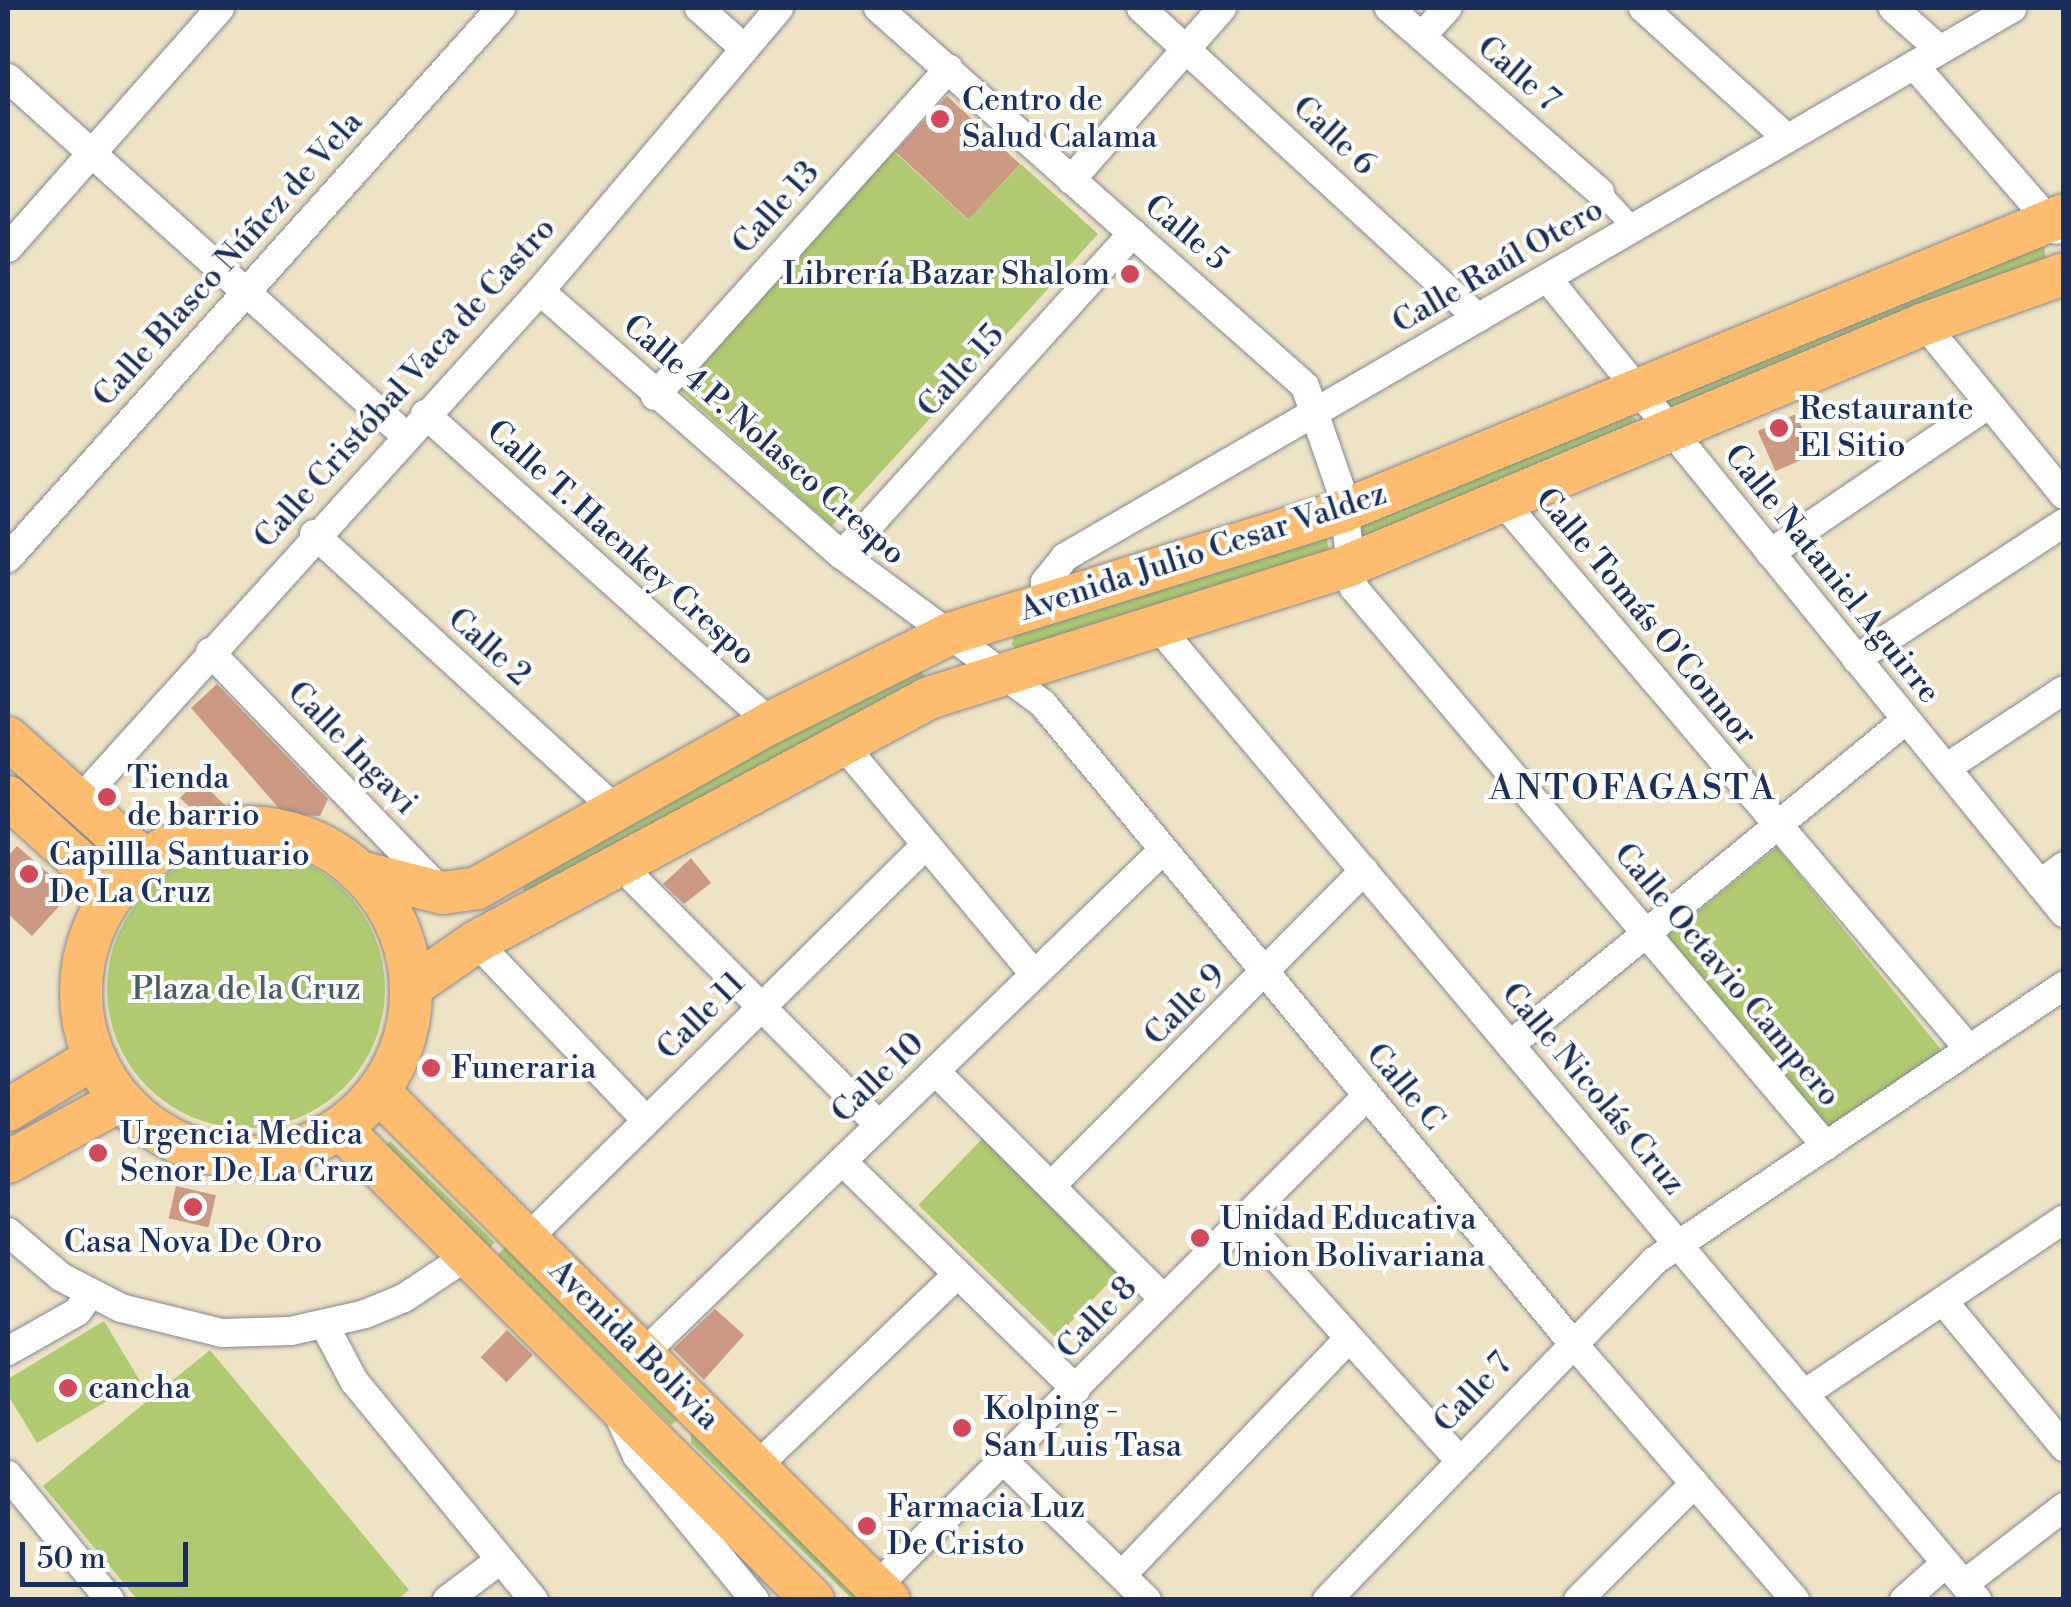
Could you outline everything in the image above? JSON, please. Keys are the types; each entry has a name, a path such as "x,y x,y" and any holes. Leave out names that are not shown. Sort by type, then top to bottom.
{"main road":[{"name":"Avenida Julio Cesar Valdez","path":"359,872 443,893 478,888 770,723 949,634 1343,511 2059,224"},
{"name":"Avenida Julio Cesar Valdez","path":"411,987 476,942 622,868 840,741 929,698 1155,623 1347,566 1672,434 1924,324 2064,274"},
{"path":"8,738 145,861"},
{"path":"9,803 114,893"},
{"path":"241,827 316,843 359,872 402,936 411,987 404,1042 378,1091 340,1128 270,1155 219,1155 163,1135 120,1100 94,1058 81,1010 81,974 90,936 114,893 145,861 190,837 241,827"},
{"path":"8,1110 94,1058"},
{"name":"Avenida Bolivia","path":"378,1091 882,1593"},
{"path":"8,1162 120,1100"},
{"name":"Avenida Bolivia","path":"340,1128 620,1412 813,1600"}],"street":[{"path":"8,248 220,8"},
{"name":"Calle Blasco Núñez de Vela","path":"8,558 502,8"},
{"path":"699,8 743,48"},
{"name":"Calle Cristóbal Vaca de Castro","path":"78,802 314,534 540,292 778,8"},
{"name":"Calle 5","path":"878,8 1071,180 1282,359 1316,412 1343,511"},
{"name":"Calle 6","path":"1141,8 1478,318"},
{"path":"1071,180 1222,8"},
{"name":"Calle 7","path":"1389,8 1600,192"},
{"path":"1422,36 1448,8"},
{"path":"1643,8 1788,138"},
{"path":"1892,8 1940,50"},
{"name":"Calle Raúl Otero","path":"1046,604 1045,582 1065,557 2013,8"},
{"path":"1914,65 2059,224"},
{"name":"Calle 13","path":"655,396 948,68"},
{"path":"8,78 407,437"},
{"path":"1600,192 1633,228"},
{"name":"Calle 15","path":"842,555 1133,233"},
{"name":"Calle Nataniel Aguirre","path":"1547,278 2064,913"},
{"name":"Calle 4 P. Nolasco Crespo","path":"540,292 842,555 949,634"},
{"path":"1924,324 2064,496"},
{"path":"1770,554 1988,405"},
{"name":"Calle T. Haenkey Crespo","path":"425,414 770,723"},
{"name":"Calle Tomás O'Connor","path":"1504,503 1969,1049"},
{"name":"Calle Octavio Campero","path":"1343,511 1347,566 1354,588 1826,1146"},
{"path":"1856,659 2064,523"},
{"name":"Calle 2","path":"314,534 617,811"},
{"name":"Calle Nicolás Cruz","path":"1155,623 1963,1582"},
{"name":"Calle C","path":"949,634 1042,704 1264,976 1790,1598"},
{"name":"Calle Ingavi","path":"210,652 443,893"},
{"path":"1946,768 2064,690"},
{"path":"1510,1045 1906,720"},
{"path":"840,741 1034,974"},
{"name":"Calle 11","path":"528,1239 926,845"},
{"name":"Calle 10","path":"643,1354 1161,852"},
{"path":"2040,884 2064,866"},
{"path":"622,868 879,1125"},
{"name":"Calle 9","path":"1052,1186 1364,872"},
{"path":"476,942 646,1120"},
{"name":"Calle 7","path":"1340,1595 1458,1459 1571,1342 1679,1245 2064,985"},
{"path":"936,1070 1164,1299"},
{"name":"Calle 8","path":"882,1593 1076,1389 1367,1096"},
{"path":"842,1161 1076,1389"},
{"path":"1804,1394 2064,1219"},
{"path":"1244,1221 1458,1459"},
{"path":"8,1232 90,1294 187,1328 256,1334 325,1326 404,1298 467,1256"},
{"path":"756,1467 958,1274"},
{"path":"8,1351 76,1312 90,1294"},
{"path":"1942,1300 2061,1438"},
{"path":"325,1326 354,1381 534,1600"},
{"path":"1122,1575 1349,1338"},
{"path":"620,1412 637,1456 755,1600"},
{"path":"1005,1462 1147,1600"},
{"path":"8,1476 110,1600"},
{"path":"1578,1600 1696,1483"},
{"path":"1904,1600 1963,1582 2064,1506"},
{"path":"447,1600 500,1560"}],"green space":[{"path":"888,146 968,220 1021,164 1098,234 832,526 672,383"},
{"path":"2043,240 2047,263 1671,408 1667,400"},
{"path":"1627,410 1640,424 1363,539 1357,532 1358,525"},
{"path":"1326,535 1329,551 1018,652 1012,644 1014,633"},
{"path":"921,669 925,680 526,897 523,887 764,736"},
{"path":"1777,847 1946,1056 1835,1146 1666,937"},
{"name":"Plaza de la Cruz","path":"246,850 299,861 323,873 344,891 362,912 374,936 385,989 374,1042 362,1066 344,1087 323,1105 299,1117 246,1128 193,1117 169,1105 148,1087 130,1066 118,1042 107,989 118,936 130,912 148,891 169,873 193,861"},
{"path":"983,1138 1120,1271 1056,1338 918,1205"},
{"path":"390,1141 495,1242 487,1251 382,1150"},
{"path":"507,1244 680,1418 671,1425 498,1255"},
{"name":"cancha","path":"104,1321 140,1381 37,1443 8,1395 8,1379"},
{"path":"210,1350 409,1590 398,1599 137,1599 43,1486"},
{"path":"691,1433 701,1433 871,1599 852,1599 691,1443"}],"building":[{"path":"947,96 1020,164 968,220 895,152"},
{"path":"1796,414 1814,454 1776,471 1758,431"},
{"path":"217,684 328,799 320,816 284,814 191,708"},
{"path":"198,779 229,809 198,815 180,798"},
{"name":"Capillla Santuario De La Cruz","path":"17,846 71,893 32,936 8,914 8,856"},
{"path":"691,858 711,883 684,904 663,884"},
{"name":"Casa Nova De Oro","path":"176,1186 216,1195 209,1227 169,1218"},
{"path":"715,1309 744,1335 704,1380 673,1349"},
{"path":"507,1330 533,1355 506,1382 481,1357"}],"place":[{"name":"Centro de Salud Calama","path":"940,119"},
{"name":"Librería Bazar Shalom","path":"1130,274"},
{"name":"Restaurante El Sitio","path":"1779,428"},
{"name":"Tienda de barrio","path":"107,797"},
{"name":"Capillla Santuario De La Cruz","path":"29,874"},
{"name":"Funeraria","path":"431,1068"},
{"name":"Urgencia Medica Senor De La Cruz","path":"98,1153"},
{"name":"Casa Nova De Oro","path":"193,1207"},
{"name":"Unidad Educativa Union Bolivariana","path":"1200,1238"},
{"name":"cancha","path":"68,1388"},
{"name":"Kolping - San Luis Tasa","path":"962,1428"},
{"name":"Farmacia Luz De Cristo","path":"867,1526"}],"district":[{"name":"ANTOFAGASTA","path":"1633,789"}]}
